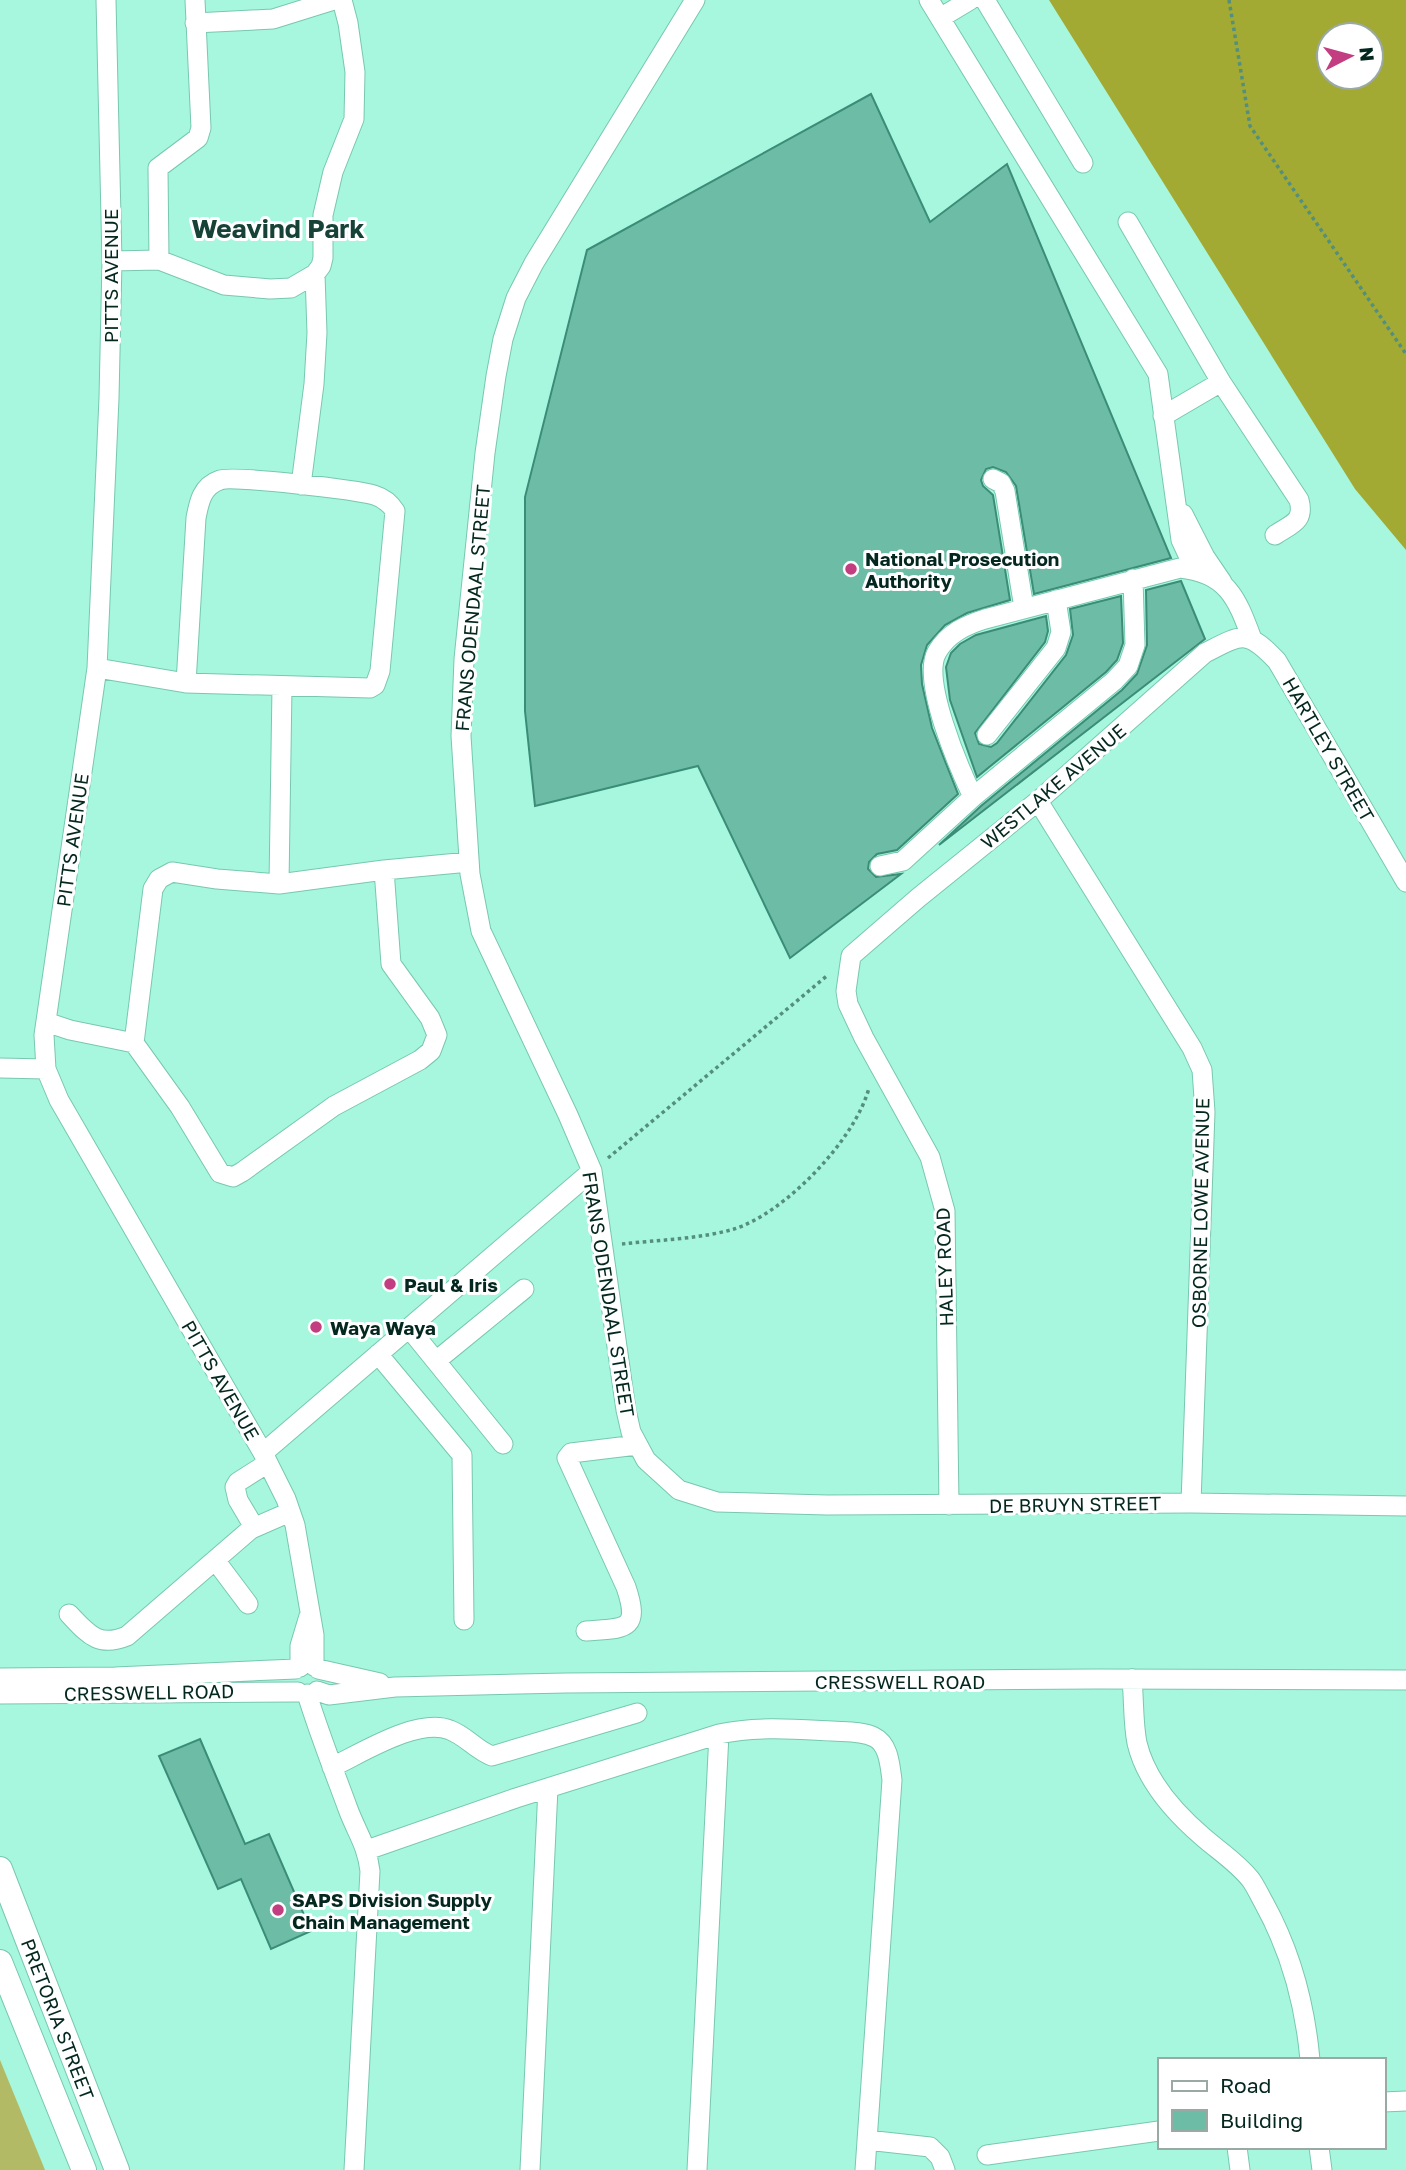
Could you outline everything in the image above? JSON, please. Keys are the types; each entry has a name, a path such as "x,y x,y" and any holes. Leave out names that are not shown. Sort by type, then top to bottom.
{"main road":[{"name":"PRETORIA STREET","path":"0,1868 117,2170"},
{"name":"PRETORIA STREET","path":"0,1962 84,2170"}],"street":[{"name":"PITTS AVENUE","path":"106,0 112,261 97,668 44,1035 46,1069 59,1100 265,1458 290,1512 310,1615 300,1646 307,1668"},
{"path":"159,260 158,168 198,138 201,128 195,0"},
{"path":"195,23 272,19 334,0"},
{"path":"112,261 159,260 224,285 270,289 291,288 315,274 323,258 323,215 333,172 354,118 355,72 342,0"},
{"name":"FRANS ODENDAAL STREET","path":"695,0 534,263 516,298 495,376 485,453 464,659 461,736 469,862 481,931 592,1171 626,1410 637,1445 655,1470 679,1490 716,1502 744,1504"},
{"path":"929,0 1158,374 1178,503 1181,540 1195,570"},
{"path":"940,18 970,0"},
{"path":"985,0 1083,163"},
{"path":"1128,222 1221,382 1298,500 1302,511 1299,519 1275,535"},
{"path":"301,485 314,384 317,333 315,274"},
{"path":"1163,415 1221,382"},
{"path":"97,668 186,683 366,689 375,685 380,671 395,511 385,500 373,495 301,485 225,478 209,486 202,495 196,518 186,683"},
{"path":"993,479 1000,483 1004,491 1024,608"},
{"path":"1178,503 1205,557 1238,601 1243,639"},
{"path":"973,797 944,726 934,674 936,653 945,641 966,625 1180,568 1195,570 1223,584"},
{"path":"880,866 903,861 973,797 1114,681 1128,666 1135,645 1133,579"},
{"path":"987,735 1056,648 1061,632 1056,600"},
{"name":"WESTLAKE AVENUE","path":"851,956 1038,801 1205,653 1243,639"},
{"name":"HARTLEY STREET","path":"1243,639 1277,661 1406,882"},
{"path":"279,884 282,687"},
{"name":"OSBORNE LOWE AVENUE","path":"1038,801 1192,1048 1202,1070 1205,1112 1204,1177 1191,1503"},
{"path":"384,870 391,964 430,1018 437,1035 431,1051 420,1060 334,1107 233,1177 220,1173 180,1107 134,1043 153,889 159,879 173,872 279,884 384,870 469,862"},
{"name":"HALEY ROAD","path":"851,956 846,990 848,1004 930,1157 945,1211 949,1505"},
{"path":"46,1022 70,1030 134,1043"},
{"path":"0,1068 46,1069"},
{"path":"254,1527 237,1500 235,1487 238,1482 378,1354 592,1171"},
{"path":"436,1361 524,1289"},
{"path":"409,1328 503,1444"},
{"path":"378,1354 462,1455 464,1620"},
{"path":"586,1631 621,1628 630,1622 632,1604 566,1458 571,1452 637,1445"},
{"name":"DE BRUYN STREET","path":"744,1504 1191,1503 1406,1506"},
{"path":"69,1614 95,1639 116,1640 127,1636 254,1527 290,1512"},
{"path":"215,1560 248,1604"},
{"path":"308,1693 322,1679 307,1668 292,1680 308,1693 332,1767 367,1850 370,1890 354,2170"},
{"name":"CRESSWELL ROAD","path":"0,1678 115,1677 307,1668 395,1687"},
{"path":"1132,1679 1138,1744 1148,1772 1184,1821 1251,1880 1270,1914 1300,1992 1310,2058"},
{"name":"CRESSWELL ROAD","path":"0,1694 329,1695 395,1687 579,1683 1406,1680"},
{"path":"332,1767 411,1731 429,1726 448,1729 468,1740 481,1752 492,1756 637,1713"},
{"path":"367,1850 548,1788 719,1734 772,1727 853,1732 874,1737 886,1749 892,1780 865,2170"},
{"path":"698,2170 719,1734"},
{"path":"530,2170 548,1788"},
{"path":"1385,2102 1406,2101"},
{"path":"988,2155 1158,2131"},
{"path":"867,2140 930,2147 940,2157 945,2170"},
{"path":"1237,2149 1240,2170"},
{"path":"1320,2149 1322,2170"}],"path":[{"path":"1229,0 1251,126 1406,354"},
{"path":"592,1171 851,956"},
{"path":"602,1246 732,1229 746,1225 771,1210 823,1164 842,1142 863,1107 877,1061"}],"green space":[{"path":"1049,0 1406,0 1406,550 1355,489"},
{"path":"0,2060 45,2170 0,2170"}],"building":[{"name":"National Prosecution Authority","path":"871,94 930,222 1007,164 1171,558 1034,594 1016,486 1006,472 993,467 986,469 981,480 983,486 993,495 1010,600 967,613 945,625 927,645 921,665 922,684 932,728 958,794 897,850 877,854 869,862 868,869 876,877 901,874 790,958 698,766 535,806 525,711 525,497 587,250"},
{"path":"1181,581 1205,639 939,845 981,806 1122,690 1137,674 1147,645 1146,590"},
{"path":"1121,596 1123,643 1117,660 1106,672 977,777 950,700 946,667 951,653 976,635 1046,616 1048,631 1045,642 975,733 979,744 991,747 997,743 1066,655 1073,635 1070,609"},
{"path":"200,1739 245,1844 269,1834 311,1931 271,1949 241,1879 218,1889 159,1756"}],"place":[{"name":"National Prosecution Authority","path":"851,569"},
{"name":"Paul & Iris","path":"390,1284"},
{"name":"Waya Waya","path":"316,1327"},
{"name":"SAPS Division Supply Chain Management","path":"278,1910"}],"district":[{"name":"Weavind Park","path":"278,228"}]}
